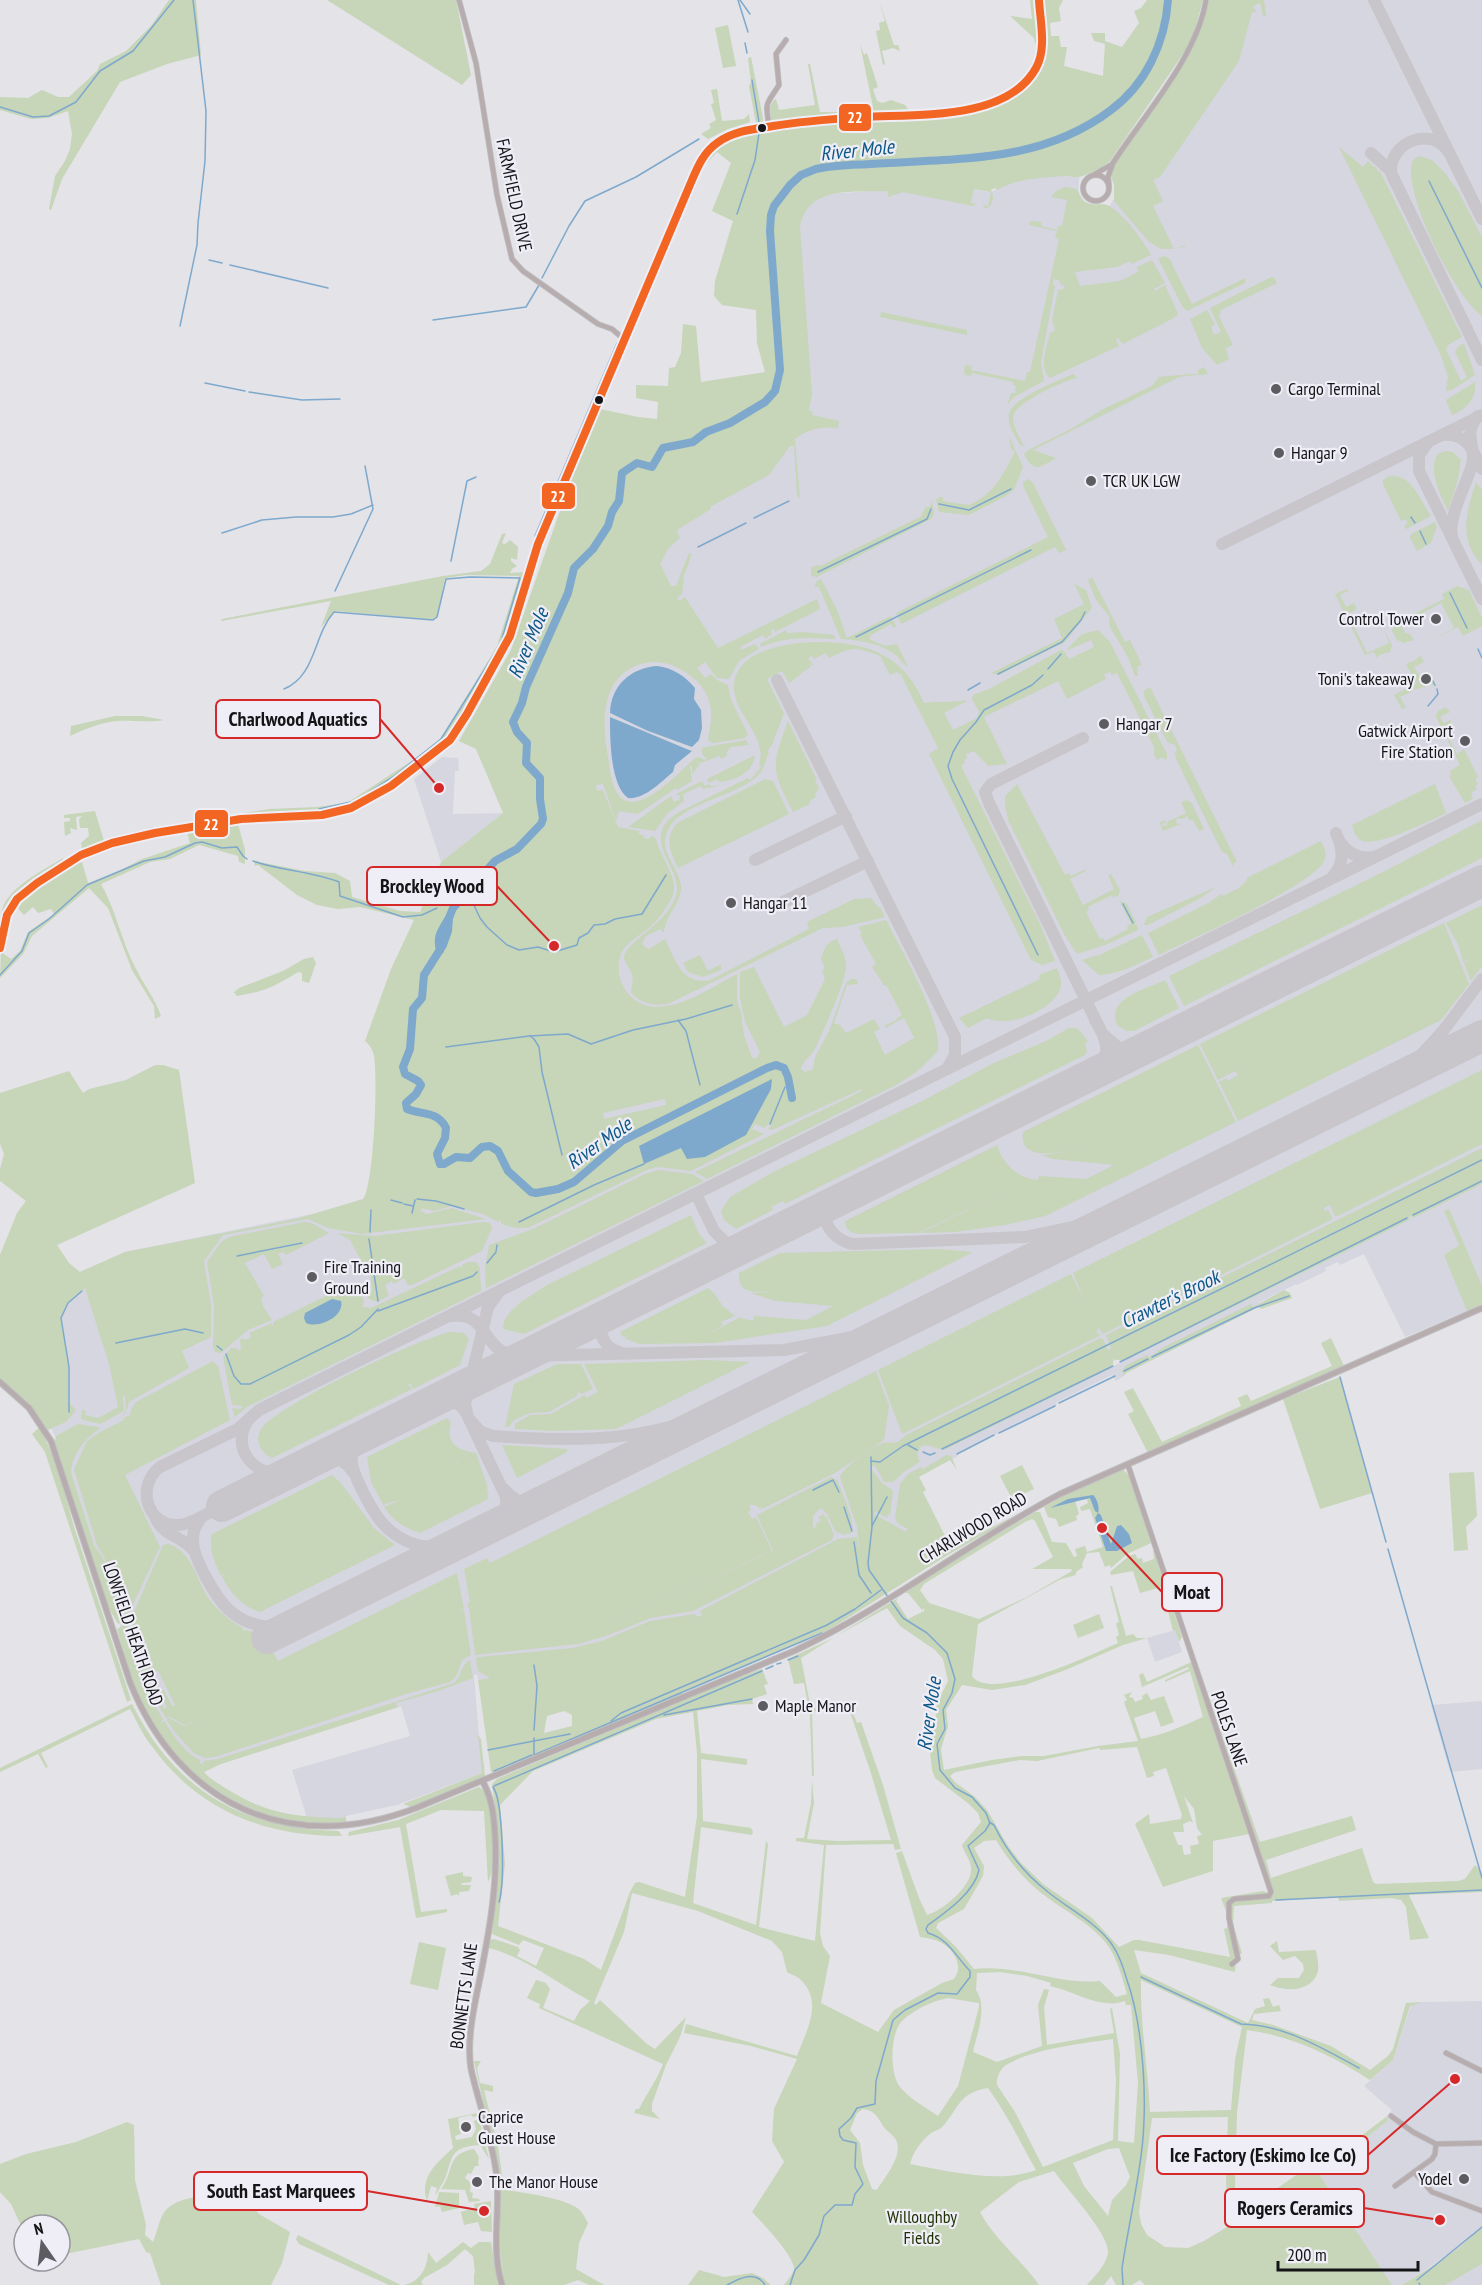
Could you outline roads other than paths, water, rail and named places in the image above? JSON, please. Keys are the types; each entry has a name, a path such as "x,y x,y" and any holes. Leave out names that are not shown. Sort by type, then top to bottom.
{"street":[{"name":"FARMFIELD DRIVE","path":"459,0 478,68 501,212 513,261 523,271 598,324 612,329 626,339"},
{"path":"0,948 7,915 16,899 79,855 112,843 155,833 242,819 322,815 351,808 392,786 443,746 467,714 510,636 538,544 705,153 720,140 733,134 769,126 940,113 969,108 1002,98 1024,84 1036,68 1040,58 1039,0"},
{"path":"1113,163 1085,180 1083,187 1090,199 1098,200 1108,192 1108,177 1113,163 1190,48 1201,22 1206,0"},
{"path":"769,126 767,101 779,85 776,54 786,40"},
{"path":"1092,175 1102,176 1109,185"},
{"name":"CHARLWOOD ROAD","path":"483,1782 794,1651 832,1632 1039,1506 1482,1308"},
{"name":"LOWFIELD HEATH ROAD","path":"0,1382 29,1408 52,1445 142,1711 165,1747 199,1781 234,1804 263,1816 298,1824 336,1827 365,1824 392,1817 483,1782"},
{"name":"POLES LANE","path":"1128,1465 1271,1890 1271,1895 1268,1897 1237,1899 1228,1903 1238,1959 1232,1964"},
{"name":"BONNETTS LANE","path":"483,1782 492,1806 496,1863 492,1913 469,2049 471,2069 495,2168 497,2263 502,2285"},
{"path":"1446,2053 1482,2071"},
{"path":"1394,2118 1436,2144 1482,2143"},
{"path":"1395,2186 1433,2158 1436,2144"},
{"path":"1414,2172 1431,2192 1482,2211"}],"water":[{"path":"657,666 678,673 695,688 694,699 701,710 702,728 699,740 692,747 648,731 610,713 614,695 624,680 638,670"},
{"path":"610,717 692,751 675,765 673,772 652,789 640,796 628,798 622,792 614,772"},
{"path":"772,1079 771,1089 746,1135 705,1157 687,1159 681,1148 644,1164 639,1146"},
{"path":"332,1299 341,1301 339,1312 335,1316 324,1323 306,1323 305,1313"},
{"path":"1093,1495 1098,1503 1098,1513 1090,1498 1050,1508 1068,1499"},
{"path":"1098,1513 1101,1515 1111,1544 1117,1526 1121,1525 1129,1534 1132,1543 1117,1551 1106,1551 1095,1518"}],"waterway":[{"path":"0,107 33,117 49,116 76,102 100,71 133,51 174,0"},
{"path":"180,326 197,245 205,161 206,111 193,0"},
{"path":"738,0 748,32"},
{"path":"740,0 750,14"},
{"name":"River Mole","path":"792,1098 784,1068 776,1065 767,1068 622,1141 574,1182 558,1189 536,1193 531,1192 508,1171 498,1151 490,1146 482,1147 470,1158 456,1157 440,1164 437,1154 445,1138 446,1128 434,1116 407,1109 406,1103 416,1094 421,1085 405,1074 403,1067 410,1049 413,1009 422,998 424,975 443,945 453,908 495,861 517,849 543,819 540,778 526,763 527,743 517,732 513,722 568,593 574,568 593,549 608,526 612,512 619,501 622,473 637,463 652,467 663,448 693,442 706,432 730,423 765,402 775,391 780,370 770,231 774,206 801,175 816,169 844,165 966,159 996,155 1056,140 1084,128 1123,100 1144,75 1163,32 1168,0"},
{"path":"745,43 747,53"},
{"path":"752,80 759,122"},
{"path":"737,214 755,160 759,133"},
{"path":"542,278 585,201 636,177 699,139"},
{"path":"1429,181 1482,288"},
{"path":"209,260 222,263"},
{"path":"230,265 328,288"},
{"path":"433,320 526,307 539,285"},
{"path":"535,536 617,343"},
{"path":"205,383 245,391"},
{"path":"249,392 302,400 340,399"},
{"path":"335,591 373,509 365,466"},
{"path":"451,561 467,481 476,477"},
{"path":"939,504 969,510 1011,489"},
{"path":"754,518 789,501"},
{"path":"222,533 262,520 333,517 351,514 373,505"},
{"path":"818,572 927,519 931,509"},
{"path":"1411,517 1415,523"},
{"path":"698,547 746,523"},
{"path":"1420,531 1426,544"},
{"path":"856,637 1031,550"},
{"path":"284,689 302,675 334,612 433,620 437,617 446,579 520,578 500,645 441,739 393,777 355,801 319,809"},
{"path":"1450,593 1467,628"},
{"path":"998,674 1062,642 1085,612"},
{"path":"1478,649 1482,658"},
{"path":"1048,669 1061,654"},
{"path":"1429,674 1435,685"},
{"path":"1038,955 952,779 948,766 960,740 984,710 1032,685 1043,675"},
{"path":"968,690 980,683"},
{"path":"1428,706 1438,694 1437,689"},
{"path":"0,975 22,951 29,933 49,919 87,885 144,861 165,857 195,843 202,842 222,848 237,847 247,859"},
{"path":"253,861 318,875 339,882 340,896 403,917 422,915 437,908"},
{"path":"442,903 457,882 478,868 491,866"},
{"path":"473,884 472,901 480,918 507,945 519,950 538,947 554,952 577,945 579,938 588,933 594,925 642,914 666,875"},
{"path":"1123,904 1133,923"},
{"path":"440,950 439,937 449,918"},
{"path":"446,1047 529,1036 568,1034 591,1044 633,1030 686,1019 732,1005"},
{"path":"678,1020 686,1031 700,1085"},
{"path":"530,1036 539,1047 542,1072 562,1155"},
{"path":"770,1124 785,1087"},
{"name":"Crawter's Brook","path":"871,1461 880,1462 903,1446 1482,1160"},
{"path":"519,1222 594,1185 644,1164"},
{"path":"1413,1215 1482,1181"},
{"path":"417,1199 436,1201 464,1209"},
{"path":"391,1200 402,1203"},
{"path":"412,1213 415,1200"},
{"path":"404,1204 413,1206"},
{"path":"370,1232 371,1210"},
{"path":"1120,1362 1407,1218"},
{"path":"369,1239 378,1301"},
{"path":"237,1256 302,1243"},
{"path":"487,1263 496,1252 497,1245"},
{"path":"378,1311 473,1276 477,1272"},
{"path":"69,1412 69,1367 61,1318 68,1303 82,1291"},
{"path":"1152,1357 1254,1308 1289,1296"},
{"path":"226,1354 234,1376 241,1384 250,1384 349,1335 361,1327 378,1309"},
{"path":"116,1343 185,1329 203,1333"},
{"path":"217,1346 222,1350"},
{"path":"1124,1371 1148,1359"},
{"path":"942,1449 1113,1366"},
{"path":"1059,1403 1115,1376"},
{"path":"1340,1377 1386,1542"},
{"path":"999,1433 1055,1406"},
{"path":"957,1454 994,1435"},
{"path":"908,1445 917,1450"},
{"path":"923,1452 930,1455 935,1453"},
{"name":"River Mole","path":"790,2285 795,2270 819,2235 824,2216 835,2205 852,2205 855,2194 863,2184 855,2167 856,2143 843,2140 839,2129 851,2118 857,2108 875,2104 876,2081 893,2020 905,2010 938,1993 957,1994 970,1977 970,1971 952,1949 928,1933 926,1929 965,1894 976,1878 979,1870 968,1846 985,1831 990,1823 986,1813 972,1797 955,1788 940,1770 937,1744 945,1729 943,1710 952,1693 955,1679 947,1653 927,1633 903,1618 869,1570 872,1527 871,1457"},
{"path":"813,1490 833,1480 839,1492"},
{"path":"872,1526 887,1497"},
{"path":"844,1507 852,1531"},
{"path":"854,1542 859,1575 871,1593"},
{"path":"1388,1549 1482,1878"},
{"path":"611,1721 621,1713 827,1625 855,1609 881,1590"},
{"path":"534,1738 534,1755 822,1633"},
{"path":"788,1660 798,1656"},
{"path":"777,1664 781,1663"},
{"path":"534,1665 537,1686 534,1730"},
{"path":"766,1669 773,1666"},
{"path":"494,1786 762,1671"},
{"path":"664,1715 752,1699"},
{"path":"488,1750 570,1734"},
{"path":"494,1771 532,1755"},
{"path":"493,1787 499,1808 502,1842 499,1902"},
{"path":"989,1822 994,1825 1017,1862 1032,1878 1089,1922 1111,1943 1120,1961 1133,2000 1141,2044 1144,2114 1141,2156 1122,2268 1123,2285"},
{"path":"1276,1900 1482,1890"},
{"path":"1141,1977 1241,2024 1273,2028 1303,2039 1359,2068"},
{"path":"1417,2280 1482,2227"},
{"name":"River Mole","path":"727,2285 748,2277 757,2278 765,2285"}],"place":[{"name":"Cargo Terminal","path":"1276,389"},
{"name":"Hangar 9","path":"1279,453"},
{"name":"TCR UK LGW","path":"1091,481"},
{"name":"Control Tower","path":"1436,619"},
{"name":"Toni's takeaway","path":"1426,679"},
{"name":"Hangar 7","path":"1104,724"},
{"name":"Gatwick Airport Fire Station","path":"1465,741"},
{"name":"Charlwood Aquatics","path":"439,788"},
{"name":"Hangar 11","path":"731,903"},
{"name":"Brockley Wood","path":"554,946"},
{"name":"Fire Training Ground","path":"312,1277"},
{"name":"Moat","path":"1102,1528"},
{"name":"Maple Manor","path":"763,1706"},
{"name":"Ice Factory (Eskimo Ice Co)","path":"1455,2079"},
{"name":"Caprice Guest House","path":"466,2127"},
{"name":"Yodel","path":"1464,2179"},
{"name":"The Manor House","path":"477,2182"},
{"name":"South East Marquees","path":"484,2211"},
{"name":"Rogers Ceramics","path":"1440,2220"}],"park label":[{"name":"Willoughby Fields","path":"922,2227"}]}
